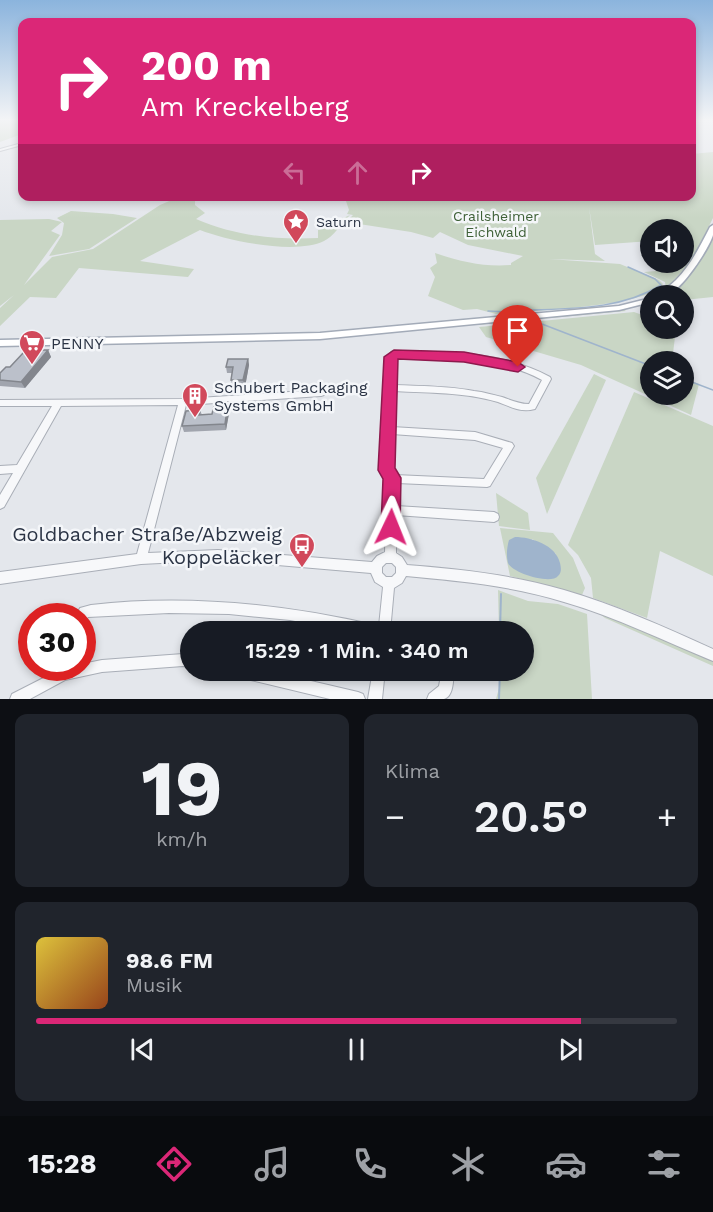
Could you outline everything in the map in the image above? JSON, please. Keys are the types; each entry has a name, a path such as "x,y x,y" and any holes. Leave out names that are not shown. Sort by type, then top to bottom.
{"main road":[{"path":"675,285 690,269 713,227"},
{"path":"0,343 320,336 619,308 640,303"}],"street":[{"path":"390,388 464,392 495,398 525,409 532,407 547,380 518,367 487,360 394,354 391,357 386,470 392,478 390,557"},
{"path":"0,403 57,405 183,402 321,393"},
{"path":"141,559 183,402"},
{"path":"0,504 57,405"},
{"path":"388,430 475,436 508,446 487,483 392,478"},
{"path":"0,470 19,469"},
{"path":"391,510 494,518"},
{"path":"0,578 141,559 218,555 376,568"},
{"path":"390,557 399,562 403,570 400,579 389,584 380,580 376,568 379,561 390,557"},
{"path":"403,570 508,582 544,590 590,603 713,655"},
{"path":"385,621 389,584"},
{"path":"96,610 177,605 265,610 337,621"},
{"path":"96,667 180,660"},
{"path":"17,699 47,681"},
{"path":"281,681 358,699"},
{"path":"375,699 377,681"},
{"path":"434,699 445,690 446,681"}],"green space":[{"name":"Crailsheimer Eichwald","path":"713,153 713,218 694,255 694,219 640,219 640,242 595,245 589,207 595,254 605,261 549,259 620,264 659,280 662,285 640,285 640,297 612,303 496,314 477,309 463,310 428,296 435,277 430,268 437,263 435,253 463,261 491,265 511,265 523,256 468,245 440,232 433,238 411,232 346,222 353,215 347,214 349,210 346,201 696,201 696,154"},
{"path":"169,201 195,201 195,205 205,213 196,219 241,233 287,238 318,238 318,230 350,215 327,239 312,245 280,247 262,245 200,230 140,261 194,269 188,277 79,268 56,298 30,297 0,326 0,308 14,295 0,306 0,220 49,219 62,222 51,231 60,235 24,285 52,257 93,249"},
{"path":"71,211 137,218 89,249 49,256 62,235 64,223 57,218"},
{"path":"713,238 713,297 694,299 694,285 680,285 690,273 694,273 694,267"},
{"path":"646,273 681,273 670,285 665,285 665,282"},
{"path":"623,309 626,311 477,325 478,323"},
{"path":"634,312 640,314 640,339 675,339 673,351 640,351 640,392 581,365 486,337 479,327"},
{"path":"594,374 606,380 547,514 536,478"},
{"path":"694,382 699,384 694,403"},
{"path":"634,392 640,395 640,405 664,405 713,426 713,576 660,551 647,618 593,598 591,578 578,555 568,545"},
{"path":"669,405 694,405 691,415"},
{"path":"496,493 528,513 530,530 499,526"},
{"path":"500,528 553,533 573,558 585,588 582,595 510,576","holes":["532,539 556,554 555,578 531,576"]},
{"path":"498,590 528,601 558,604 587,614 592,699 496,699 499,681 534,681 534,621 499,621"},
{"path":"593,609 713,658 713,666 605,618"}],"water":[{"path":"515,537 535,540 554,551 560,563 559,575 548,579 540,578 524,574 511,567 507,560 507,549 509,540"}],"building":[{"path":"41,350 48,350 21,382 0,380 0,373 6,367 10,367 24,352 38,353"},
{"path":"228,359 248,359 243,380 231,380 233,367 226,367"},
{"path":"215,402 228,402 225,424 182,426 186,411 200,410 199,415 212,414"}],"waterway":[{"path":"513,311 570,309 608,304 644,294 661,285 655,279 628,267"},
{"path":"488,311 507,312"},
{"path":"542,324 640,362"},
{"path":"694,383 713,390"},
{"path":"500,621 501,594"},
{"path":"499,699 500,681"}],"place":[{"name":"Saturn","path":"296,245"},
{"name":"PENNY","path":"32,366"},
{"name":"Schubert Packaging Systems GmbH","path":"195,419"},
{"name":"Goldbacher Straße/Abzweig Koppeläcker","path":"302,569"}],"route":[{"path":"391,527 392,478 386,470 391,357 394,354 464,357 518,367"}]}
